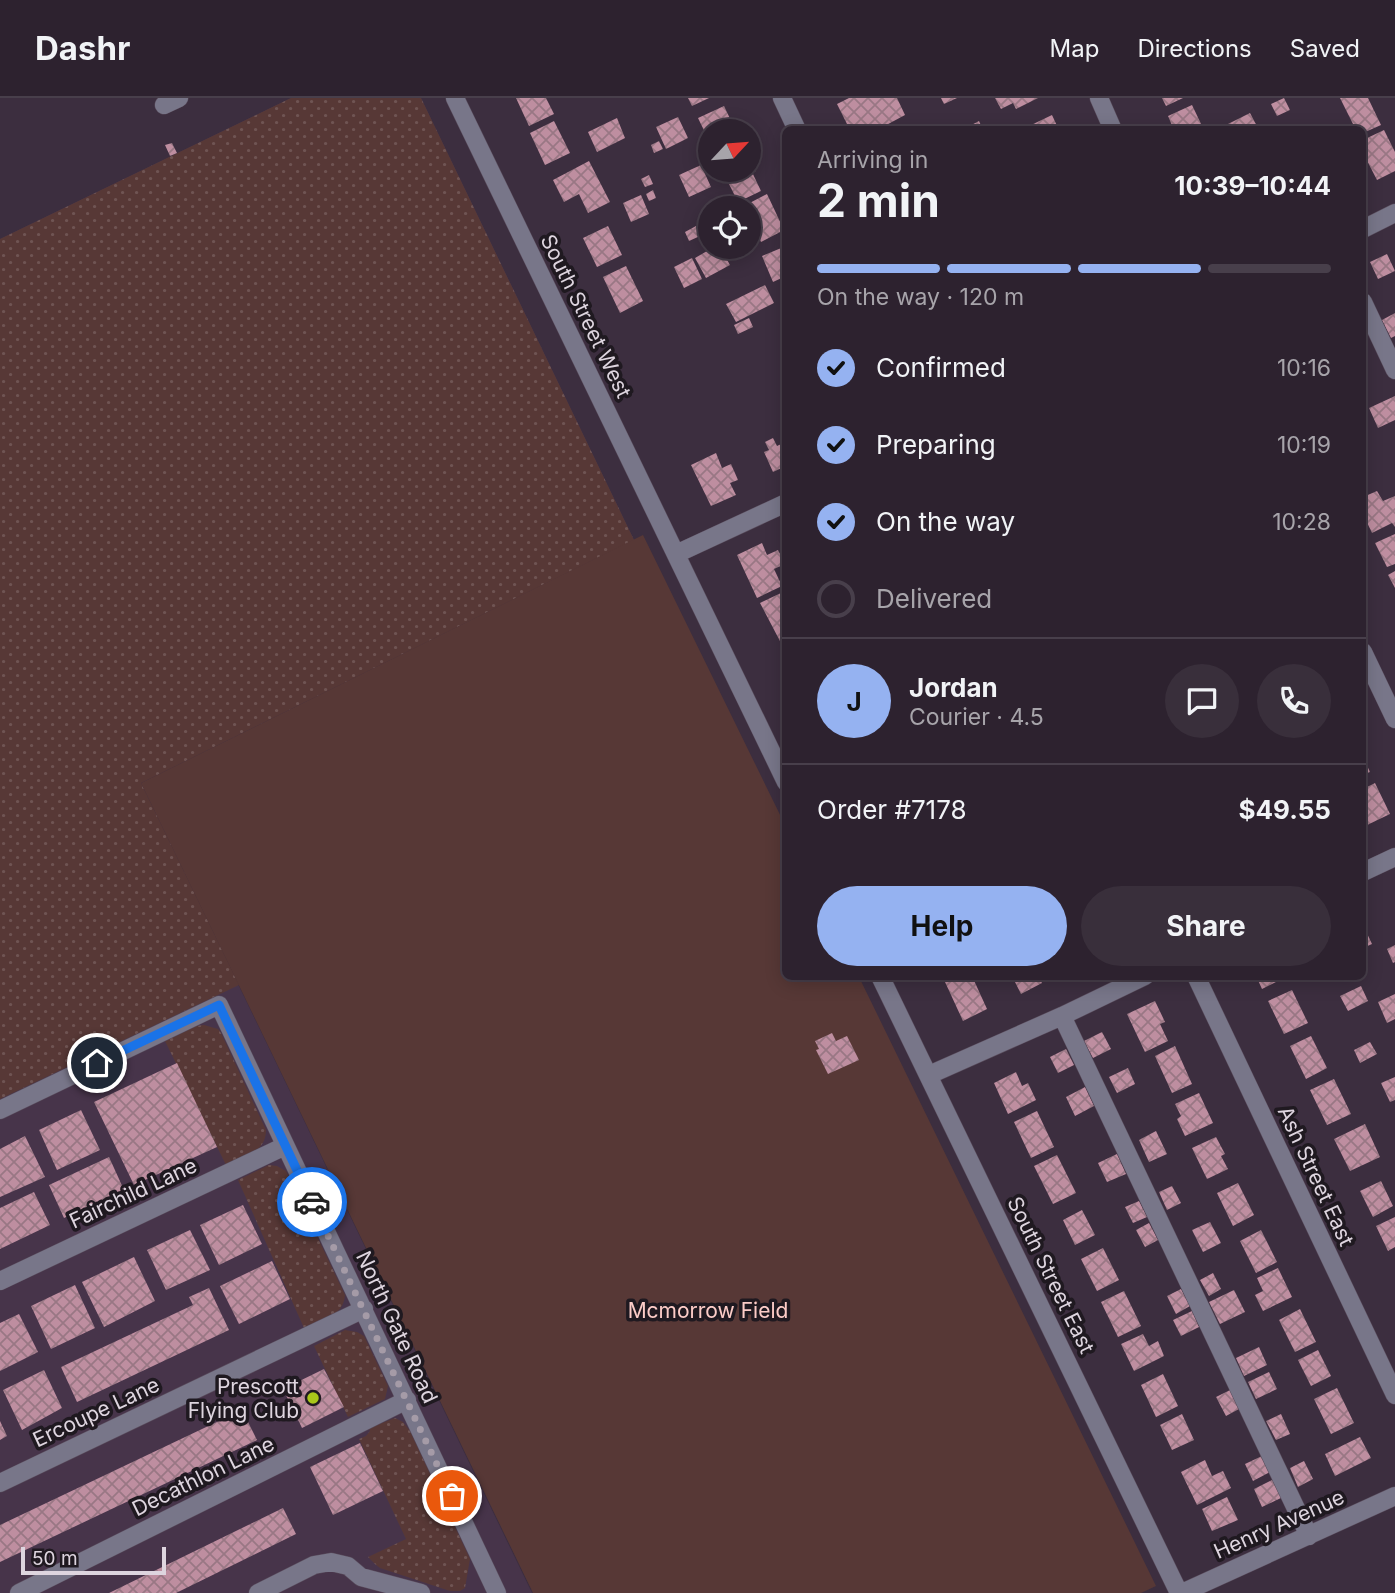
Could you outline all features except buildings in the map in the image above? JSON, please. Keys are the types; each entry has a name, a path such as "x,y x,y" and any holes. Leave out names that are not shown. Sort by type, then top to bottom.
{"street":[{"name":"South Street West","path":"455,98 676,554"},
{"path":"782,98 795,126"},
{"path":"1098,98 1112,126"},
{"path":"1366,228 1395,213"},
{"path":"1366,308 1395,370"},
{"path":"782,505 676,554 782,774"},
{"path":"1366,658 1395,719"},
{"path":"1366,871 1395,857"},
{"name":"South Street East","path":"882,980 1180,1593"},
{"path":"929,1075 1137,980"},
{"name":"Ash Street East","path":"1198,980 1395,1395"},
{"name":"North Gate Road","path":"0,1110 219,1005 498,1593"},
{"path":"1062,1016 1309,1536"},
{"name":"Fairchild Lane","path":"0,1281 285,1146"},
{"name":"Ercoupe Lane","path":"0,1483 364,1310"},
{"name":"Decathlon Lane","path":"19,1593 407,1400"},
{"name":"Henry Avenue","path":"1180,1593 1395,1496"},
{"path":"258,1593 314,1565 331,1562 348,1566 365,1585 421,1593"}],"shaded area":[{"path":"291,98 421,98 634,540 141,783 532,1593 0,1593 0,239"}],"green space":[{"path":"291,98 421,98 634,540 141,783 239,985 0,1099 0,239"},
{"name":"Mcmorrow Field","path":"643,535 782,819 782,980 860,980 1156,1586 1141,1593 533,1593 141,783"},
{"path":"196,1026 218,1029 221,1033 266,1130 265,1138 258,1149 226,1165 165,1041"},
{"path":"269,1165 286,1171 345,1295 336,1313 304,1328 238,1180"},
{"path":"345,1330 364,1336 388,1386 385,1399 348,1417 314,1346"},
{"path":"395,1418 403,1422 410,1431 470,1559 465,1588 460,1591 450,1591 380,1568 368,1557 406,1539 359,1439 366,1436 369,1428"}],"way so far":[{"path":"312,1202 452,1496"}],"place":[{"name":"Prescott Flying Club","path":"313,1398"}],"route":[{"path":"97,1063 219,1005 312,1202"}]}
